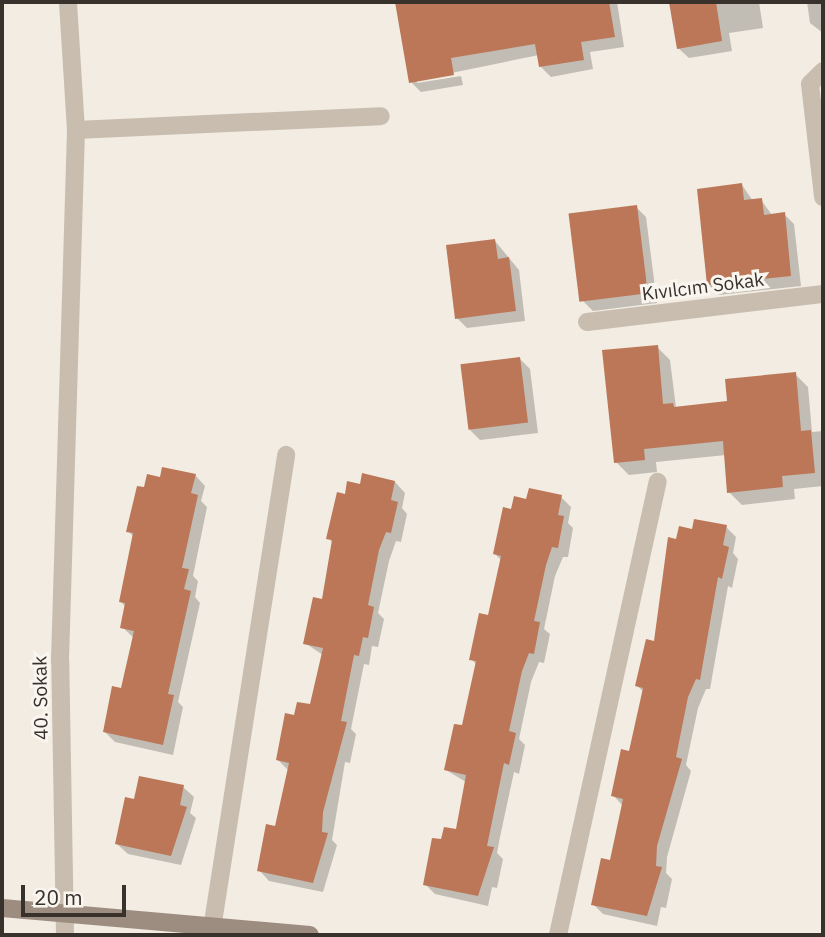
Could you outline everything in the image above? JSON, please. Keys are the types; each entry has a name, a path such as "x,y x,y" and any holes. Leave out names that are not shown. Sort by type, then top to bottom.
{"street":[{"name":"40. Sokak","path":"65,935 60,660 76,130 68,2"},
{"path":"823,71 810,84 823,197"},
{"path":"76,130 381,116"},
{"name":"Kıvılcım Sokak","path":"587,322 823,294"},
{"path":"211,930 286,455"},
{"path":"558,935 658,482"},
{"path":"2,908 211,930 310,935"}],"building":[{"path":"395,2 609,2 615,37 581,42 584,60 539,67 535,44 451,58 454,75 409,83"},
{"path":"669,2 716,2 722,41 677,49"},
{"path":"742,183 744,200 762,198 764,215 785,212 791,276 707,285 697,189"},
{"path":"637,205 648,293 579,302 569,213"},
{"path":"495,239 498,259 509,257 516,311 455,319 446,245"},
{"path":"658,345 663,404 673,403 674,407 727,401 725,379 796,372 801,431 811,430 815,473 782,476 783,487 727,493 723,441 644,449 645,460 614,463 602,350"},
{"path":"520,357 528,423 468,430 460,364"},
{"path":"162,467 196,474 191,493 198,495 182,568 189,569 184,589 191,591 168,694 174,695 163,745 103,732 112,686 121,688 134,631 120,628 125,603 119,602 133,533 126,532 137,486 144,487 147,474 160,477"},
{"path":"362,473 395,481 391,500 398,502 391,533 386,532 379,550 368,605 374,607 368,638 363,637 359,656 354,655 341,721 347,722 323,812 322,832 328,833 313,883 257,871 266,824 275,826 289,763 276,760 285,713 294,715 297,702 310,704 323,648 303,644 313,597 322,599 332,540 326,539 337,492 345,494 347,481 360,484"},
{"path":"529,488 562,495 558,515 564,516 558,548 552,547 546,565 534,621 540,622 534,654 529,653 522,671 509,731 516,733 509,765 504,763 487,846 494,847 478,896 423,885 432,838 441,839 444,827 456,829 466,775 444,770 454,724 462,725 476,661 469,660 479,613 488,615 501,556 493,554 503,507 511,509 514,496 526,499"},
{"path":"694,519 727,525 723,545 729,547 722,579 718,577 700,680 696,679 688,697 676,757 682,759 657,846 656,866 662,867 647,916 591,905 601,858 610,860 623,799 611,796 621,749 629,751 643,688 635,686 646,639 654,641 668,537 676,539 679,526 692,529"},
{"path":"139,776 184,785 180,805 187,807 171,856 115,844 125,797 134,799"}]}
